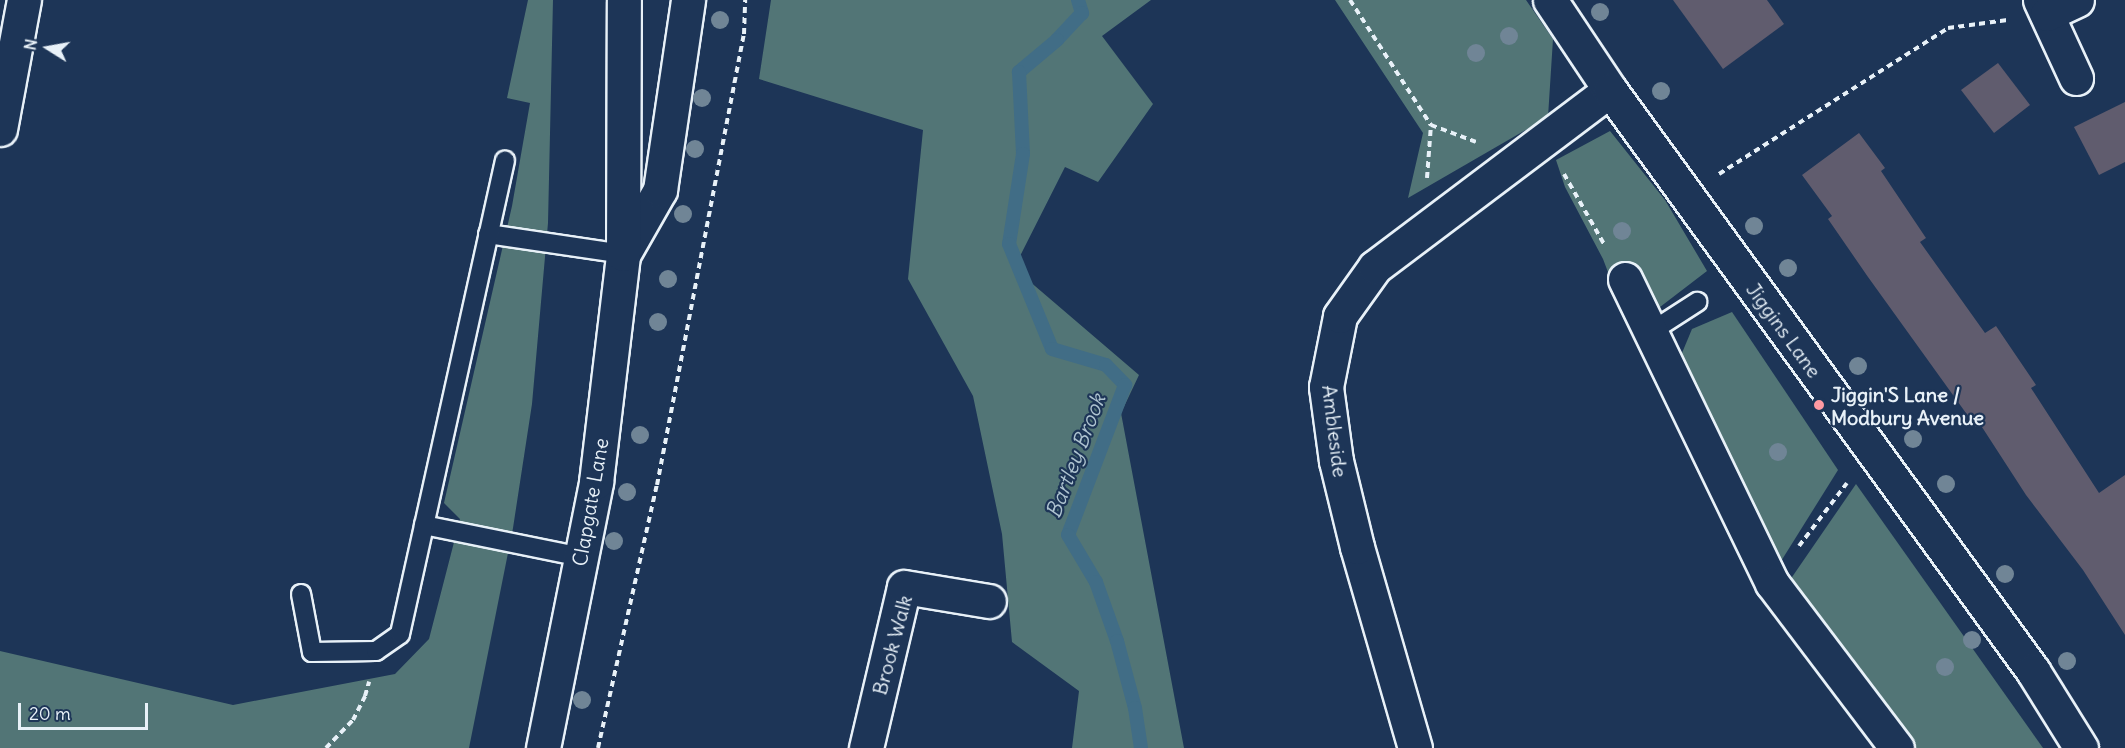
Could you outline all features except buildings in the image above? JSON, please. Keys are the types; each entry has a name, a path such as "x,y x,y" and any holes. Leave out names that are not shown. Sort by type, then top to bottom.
{"street":[{"path":"0,129 24,0"},
{"name":"Clapgate Lane","path":"543,748 596,482 623,254 624,0"},
{"name":"Clapgate Lane","path":"623,254 660,190 688,0"},
{"name":"Jiggins Lane","path":"1550,0 1610,90 1688,194 2033,671 2081,748"},
{"path":"2076,78 2044,7 2077,0"},
{"name":"Ambleside","path":"1415,748 1357,547 1336,461 1326,387 1340,316 1375,267 1610,90"},
{"path":"1624,279 1652,331 1695,428 1772,583 1897,748"},
{"name":"Brook Walk","path":"866,748 904,587 989,601"}],"lane":[{"path":"301,594 312,652 376,651 399,634 505,160"},
{"path":"488,234 623,254"},
{"path":"1652,331 1697,302"},
{"path":"424,525 581,557"}],"path":[{"path":"598,748 657,485 744,34 745,0"},
{"path":"1688,194 1948,28 2044,7"},
{"path":"1772,583 1872,451"},
{"path":"326,748 352,720 365,696 376,651"}],"green space":[{"path":"528,0 553,0 548,223 532,404 513,528 469,748 0,748 0,651 233,705 395,674 429,639 460,519 444,503 512,206 530,103 507,98"},
{"path":"771,0 1151,0 1102,36 1153,104 1098,182 1065,167 1014,268 1139,375 1121,413 1184,748 1072,748 1079,691 1012,642 1002,534 973,396 908,279 923,130 759,79"},
{"path":"1335,0 1526,0 1553,39 1548,117 1408,198 1423,133"},
{"path":"1610,131 1665,200 1707,271 1630,330 1603,259 1565,187 1556,160"},
{"path":"1732,312 1838,470 1778,566 1677,365 1692,329"},
{"path":"1856,484 2043,748 1910,748 1790,580"}],"waterway":[{"name":"Bartley Brook","path":"1078,0 1082,13 1057,40 1019,72 1023,154 1009,244 1052,349 1106,365 1125,385 1068,535 1096,582 1117,641 1135,708 1141,748"}],"place":[{"name":"Jiggin'S Lane / Modbury Avenue","path":"1819,405"}]}
